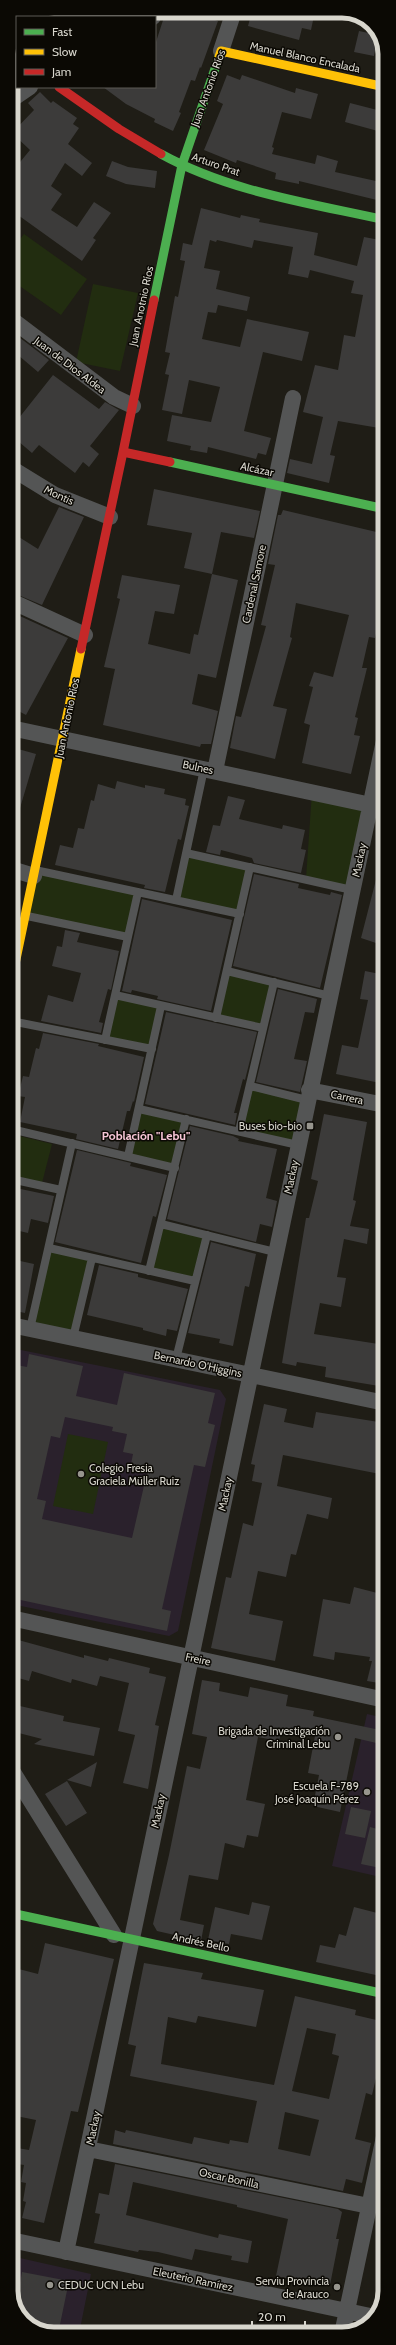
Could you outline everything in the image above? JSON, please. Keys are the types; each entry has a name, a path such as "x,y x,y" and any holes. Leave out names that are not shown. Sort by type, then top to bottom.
{"main road":[{"name":"Manuel Blanco Encalada","path":"221,51 378,85"},
{"name":"Juan Antonio Ríos","path":"182,165 199,111 221,51"},
{"name":"Arturo Prat","path":"60,88 128,134 182,165 208,176 278,196 378,218"},
{"name":"Juan Anotnio Ríos","path":"123,452 182,165"},
{"name":"Juan Antonio Ríos","path":"18,951 123,452"},
{"name":"Alcázar","path":"123,452 378,507"},
{"name":"Andrés Bello","path":"18,1914 378,1992"}],"street":[{"name":"Juan Antonio Ríos","path":"221,51 232,18"},
{"path":"18,95 29,88"},
{"name":"Juan de Dios Aldea","path":"18,324 114,397 133,406"},
{"name":"Cardenal Samore","path":"210,770 275,485 293,398"},
{"name":"Montis","path":"18,472 55,495 110,517"},
{"path":"18,604 85,635"},
{"name":"Bulnes","path":"18,729 378,806"},
{"name":"Mackay","path":"66,2252 352,890 378,806"},
{"path":"18,870 34,873"},
{"name":"Carrera","path":"308,1095 378,1104"},
{"name":"Bernardo O'Higgins","path":"18,1326 378,1402"},
{"name":"Freire","path":"18,1620 378,1698"},
{"path":"18,1780 114,1935"},
{"name":"Oscar Bonilla","path":"88,2149 369,2206"},
{"path":"344,2327 378,2164"},
{"name":"Eleuterio Ramírez","path":"18,2242 368,2316"}],"lane":[{"path":"176,900 186,852 210,770"},
{"path":"186,852 352,890"},
{"path":"216,1018 250,866"},
{"path":"34,873 138,892 240,914"},
{"path":"105,1040 138,892"},
{"path":"26,915 128,937"},
{"path":"227,971 330,996"},
{"path":"239,1131 274,982"},
{"path":"115,995 263,1028"},
{"path":"128,1156 161,1006"},
{"path":"18,1022 152,1049"},
{"path":"250,1086 308,1095"},
{"path":"138,1109 298,1145"},
{"path":"149,1271 186,1119"},
{"path":"18,1131 175,1168"},
{"path":"30,1329 72,1143"},
{"path":"18,1181 62,1190"},
{"path":"161,1224 275,1252"},
{"path":"176,1359 207,1235"},
{"path":"49,1248 195,1281"},
{"path":"73,1338 92,1258"}],"shaded area":[{"name":"Colegio Fresia Graciela Müller Ruiz","path":"18,1349 220,1390 226,1399 178,1631 169,1636 18,1605"},
{"name":"Escuela F-789 José Joaquín Pérez","path":"367,1714 378,1716 378,1876 332,1866"},
{"name":"CEDUC UCN Lebu","path":"18,2258 91,2274 80,2327 52,2327 40,2324 34,2321 24,2311 20,2303 18,2296"}],"green space":[{"path":"24,234 87,279 61,315 18,285 18,242"},
{"path":"93,284 138,293 120,371 76,362"},
{"path":"312,792 370,805 352,890 306,879"},
{"path":"186,853 250,867 239,914 176,900"},
{"path":"35,870 138,892 128,937 25,915"},
{"path":"227,971 274,982 263,1028 216,1018"},
{"path":"115,995 161,1006 152,1049 105,1040"},
{"path":"250,1086 307,1100 298,1145 239,1131"},
{"path":"139,1109 186,1119 175,1168 128,1156"},
{"path":"18,1136 52,1144 42,1183 18,1177"},
{"path":"161,1224 207,1235 195,1281 149,1271"},
{"path":"49,1248 92,1258 73,1338 30,1329"},
{"name":"Colegio Fresia Graciela Müller Ruiz","path":"68,1434 108,1442 93,1514 53,1506"}],"building":[{"path":"164,18 209,18 218,21 201,68 200,67 195,81 191,80 179,112 181,113 173,131 154,122 155,119 126,104 104,88 156,88 156,42"},
{"path":"250,18 314,18 311,30 302,28 299,40 248,26"},
{"path":"359,31 371,34 376,43 374,56 354,52"},
{"path":"227,75 240,80 242,75 295,93 296,88 318,94 311,119 282,112 272,147 274,148 272,154 315,164 317,155 338,161 335,172 378,181 378,200 299,181 299,184 275,179 276,173 237,160 236,163 204,150 223,104 217,101"},
{"path":"40,92 51,103 53,101 77,118 73,124 79,128 68,144 92,163 82,176 65,163 51,186 62,194 51,210 77,227 94,202 111,213 93,238 96,240 82,261 18,215 18,165 30,150 18,139 18,127 34,110 28,103"},
{"path":"350,103 378,110 378,131 345,122"},
{"path":"112,161 128,167 157,171 155,188 126,184 106,176"},
{"path":"201,208 240,218 241,215 260,219 259,222 318,233 314,255 357,266 364,237 378,240 378,428 338,421 330,455 335,456 329,483 287,473 290,459 312,464 323,417 303,412 315,365 338,370 344,335 355,337 363,295 351,293 354,281 310,270 308,278 288,274 293,247 254,240 252,248 217,240 216,242 210,240 204,268 220,271 216,289 250,297 247,311 218,305 216,313 208,312 202,339 240,347 247,319 309,332 302,361 263,352 244,431 271,438 266,455 258,453 256,459 208,447 207,453 190,450 191,446 167,441 172,415 211,422 220,387 189,380 182,414 162,410 169,375 165,374 170,353 165,352 175,296 178,297 185,261 180,260 183,243 192,245"},
{"path":"18,336 49,360 38,372 18,355"},
{"path":"53,375 99,409 105,402 119,410 90,446 99,454 89,467 83,462 75,473 39,445 32,453 18,441 18,419"},
{"path":"154,489 260,511 254,538 221,532 212,574 184,568 192,533 147,525"},
{"path":"59,507 84,517 42,605 18,595 18,536 38,549"},
{"path":"283,510 378,532 378,625 375,638 369,637 362,668 367,668 355,717 358,718 354,735 360,736 351,774 302,763 310,725 304,723 313,687 309,686 314,672 333,677 349,615 296,603 290,637 292,638 273,706 287,709 275,759 230,748 236,716 241,717 266,626 261,625 275,565 268,564 278,515 281,515"},
{"path":"212,574 238,580 216,678 198,674 192,704 218,711 211,744 201,744 200,747 103,725 115,669 104,667 120,599 117,598 122,575 180,585 174,614 155,611 148,644 190,654 194,634 198,635"},
{"path":"18,615 68,638 26,715 18,711"},
{"path":"18,749 36,754 18,815"},
{"path":"117,781 145,788 145,785 165,789 164,794 186,799 185,805 189,806 181,840 178,839 165,892 144,888 145,885 55,865 60,845 73,848 78,828 84,829 91,800 94,801 98,784 115,789"},
{"path":"228,796 245,800 239,819 282,829 283,825 305,830 301,849 306,850 301,873 254,863 252,858 221,850 220,855 206,852 213,825 220,826"},
{"path":"378,872 378,944 361,938"},
{"path":"254,874 299,884 298,888 330,895 331,892 342,895 320,988 233,966"},
{"path":"142,899 232,920 211,1011 157,999 158,996 132,990 131,993 122,991"},
{"path":"65,930 80,933 77,942 119,951 111,990 108,989 99,1022 103,1023 101,1033 41,1021 48,995 73,1002 81,973 52,966 57,946 62,947"},
{"path":"365,971 378,974 378,1083 336,1074 342,1045 358,1048 368,1000 360,999"},
{"path":"278,989 317,999 314,1013 305,1012 294,1059 307,1061 300,1092 256,1082"},
{"path":"166,1012 257,1032 245,1080 243,1079 234,1113 237,1113 235,1125 145,1104"},
{"path":"43,1033 99,1044 98,1046 144,1057 134,1102 133,1101 130,1111 127,1111 118,1149 76,1139 77,1134 20,1122 25,1097 18,1096 23,1076 29,1077 36,1048 39,1049"},
{"path":"324,1114 367,1122 353,1200 356,1201 350,1226 369,1229 367,1244 344,1239 337,1277 346,1278 341,1307 320,1303 314,1334 378,1344 378,1386 325,1377 326,1367 297,1362 296,1366 282,1363 306,1218 309,1218 318,1181 311,1179"},
{"path":"190,1126 233,1136 239,1139 238,1141 277,1149 266,1198 277,1201 272,1227 260,1224 256,1242 167,1219"},
{"path":"77,1150 131,1163 130,1166 167,1175 156,1217 153,1216 141,1263 55,1242"},
{"path":"18,1188 54,1196 48,1223 31,1219 28,1233 18,1231"},
{"path":"211,1242 256,1254 249,1287 245,1286 233,1346 219,1343 220,1339 188,1333"},
{"path":"18,1261 34,1264 25,1313 18,1312"},
{"path":"99,1265 138,1274 138,1277 188,1289 177,1331 167,1329 166,1336 143,1330 143,1328 87,1315"},
{"name":"Colegio Fresia Graciela Müller Ruiz","path":"29,1354 83,1366 76,1396 117,1405 124,1373 215,1393 208,1423 215,1425 205,1467 194,1465 162,1609 171,1611 167,1631 18,1599 18,1365 27,1367","holes":["65,1417 113,1427 112,1431 127,1434 123,1452 133,1454 130,1469 147,1473 132,1538 42,1519 46,1501 37,1499 51,1436 60,1438"]},
{"path":"264,1404 287,1409 284,1422 313,1428 316,1412 378,1422 378,1474 283,1455 277,1486 332,1498 328,1519 307,1514 296,1555 291,1554 286,1577 258,1571 249,1614 283,1621 275,1661 211,1648 226,1577 231,1578 243,1523 253,1526 262,1483 252,1481 255,1465 251,1464"},
{"path":"354,1587 378,1593 378,1683 367,1681 372,1661 369,1661 370,1657 335,1652 334,1660 313,1656 323,1599 350,1604"},
{"path":"18,1640 84,1658 84,1655 108,1661 109,1658 150,1668 149,1673 166,1677 155,1725 159,1726 148,1789 123,1783 135,1735 118,1731 129,1683 100,1676 97,1686 72,1679 71,1683 32,1671 29,1681 18,1678"},
{"path":"202,1680 220,1683 219,1691 248,1697 250,1687 288,1695 286,1706 314,1711 313,1716 378,1730 378,1743 355,1738 340,1812 313,1806 319,1775 308,1773 315,1736 282,1729 279,1741 258,1737 246,1800 265,1804 258,1837 247,1835 244,1848 225,1843 218,1880 189,1875 180,1920 204,1925 201,1941 157,1931 153,1924 187,1766 200,1769 207,1737 192,1734"},
{"path":"18,1706 64,1716 63,1721 100,1728 94,1756 34,1744 42,1739 18,1733"},
{"path":"97,1762 91,1787 67,1780"},
{"path":"67,1781 87,1813 66,1826 45,1794"},
{"path":"351,1807 371,1811 365,1838 345,1834"},
{"path":"370,1827 378,1829 378,1868 361,1864"},
{"path":"252,1902 270,1906 262,1940 231,1934 229,1944 208,1940 215,1907 249,1915"},
{"path":"354,1907 378,1913 378,1975 316,1962 320,1945 335,1948 339,1934 346,1936"},
{"path":"45,1943 114,1959 78,2112 71,2111 44,2223 22,2218 26,2202 23,2201 26,2183 21,2182 24,2165 18,2164 18,2148 29,2150 36,2120 18,2116 18,1969 38,1974"},
{"path":"144,1963 203,1973 201,1979 264,1990 256,2027 198,2016 196,2023 168,2017 161,2064 274,2085 295,1996 356,2010 355,2015 378,2020 378,2070 372,2095 366,2093 355,2139 371,2143 362,2183 346,2179 343,2191 113,2144 115,2130 125,2133 126,2130 192,2144 194,2137 229,2144 230,2140 248,2143 257,2101 130,2076 136,2046 128,2044","holes":["307,2028 336,2034 332,2054 339,2056 329,2099 292,2091","285,2112 319,2120 310,2156 278,2149"]},
{"path":"115,2164 338,2209 342,2212 336,2239 339,2239 330,2285 313,2282 312,2286 295,2282 296,2280 276,2276 288,2219 237,2207 237,2205 133,2182 126,2215 218,2238 219,2234 252,2241 248,2263 231,2260 232,2256 195,2249 192,2260 158,2252 139,2250 138,2252 94,2243 100,2214 95,2213 99,2193 109,2195"},
{"path":"22,2272 69,2281 59,2327 47,2326 34,2321 24,2311 18,2294"}],"traffic: fast":[{"path":"154,300 182,165 219,57"},
{"path":"161,154 187,167 242,187 299,202 378,219"},
{"path":"170,462 378,507"},
{"path":"18,1915 378,1992"}],"traffic: slow":[{"path":"219,57 221,51 378,85"},
{"path":"18,950 81,649"}],"traffic: jam":[{"path":"60,88 119,129 161,154"},
{"path":"123,452 154,300"},
{"path":"81,649 123,452 170,462"}],"place":[{"name":"Buses bio-bio","path":"310,1126"},
{"name":"Colegio Fresia Graciela Müller Ruiz","path":"81,1474"},
{"name":"Brigada de Investigación Criminal Lebu","path":"338,1737"},
{"name":"Escuela F-789 José Joaquín Pérez","path":"367,1792"},
{"name":"CEDUC UCN Lebu","path":"50,2285"},
{"name":"Serviu Provincia de Arauco","path":"337,2287"}],"district":[{"name":"Población \"Lebu\"","path":"146,1135"}]}
